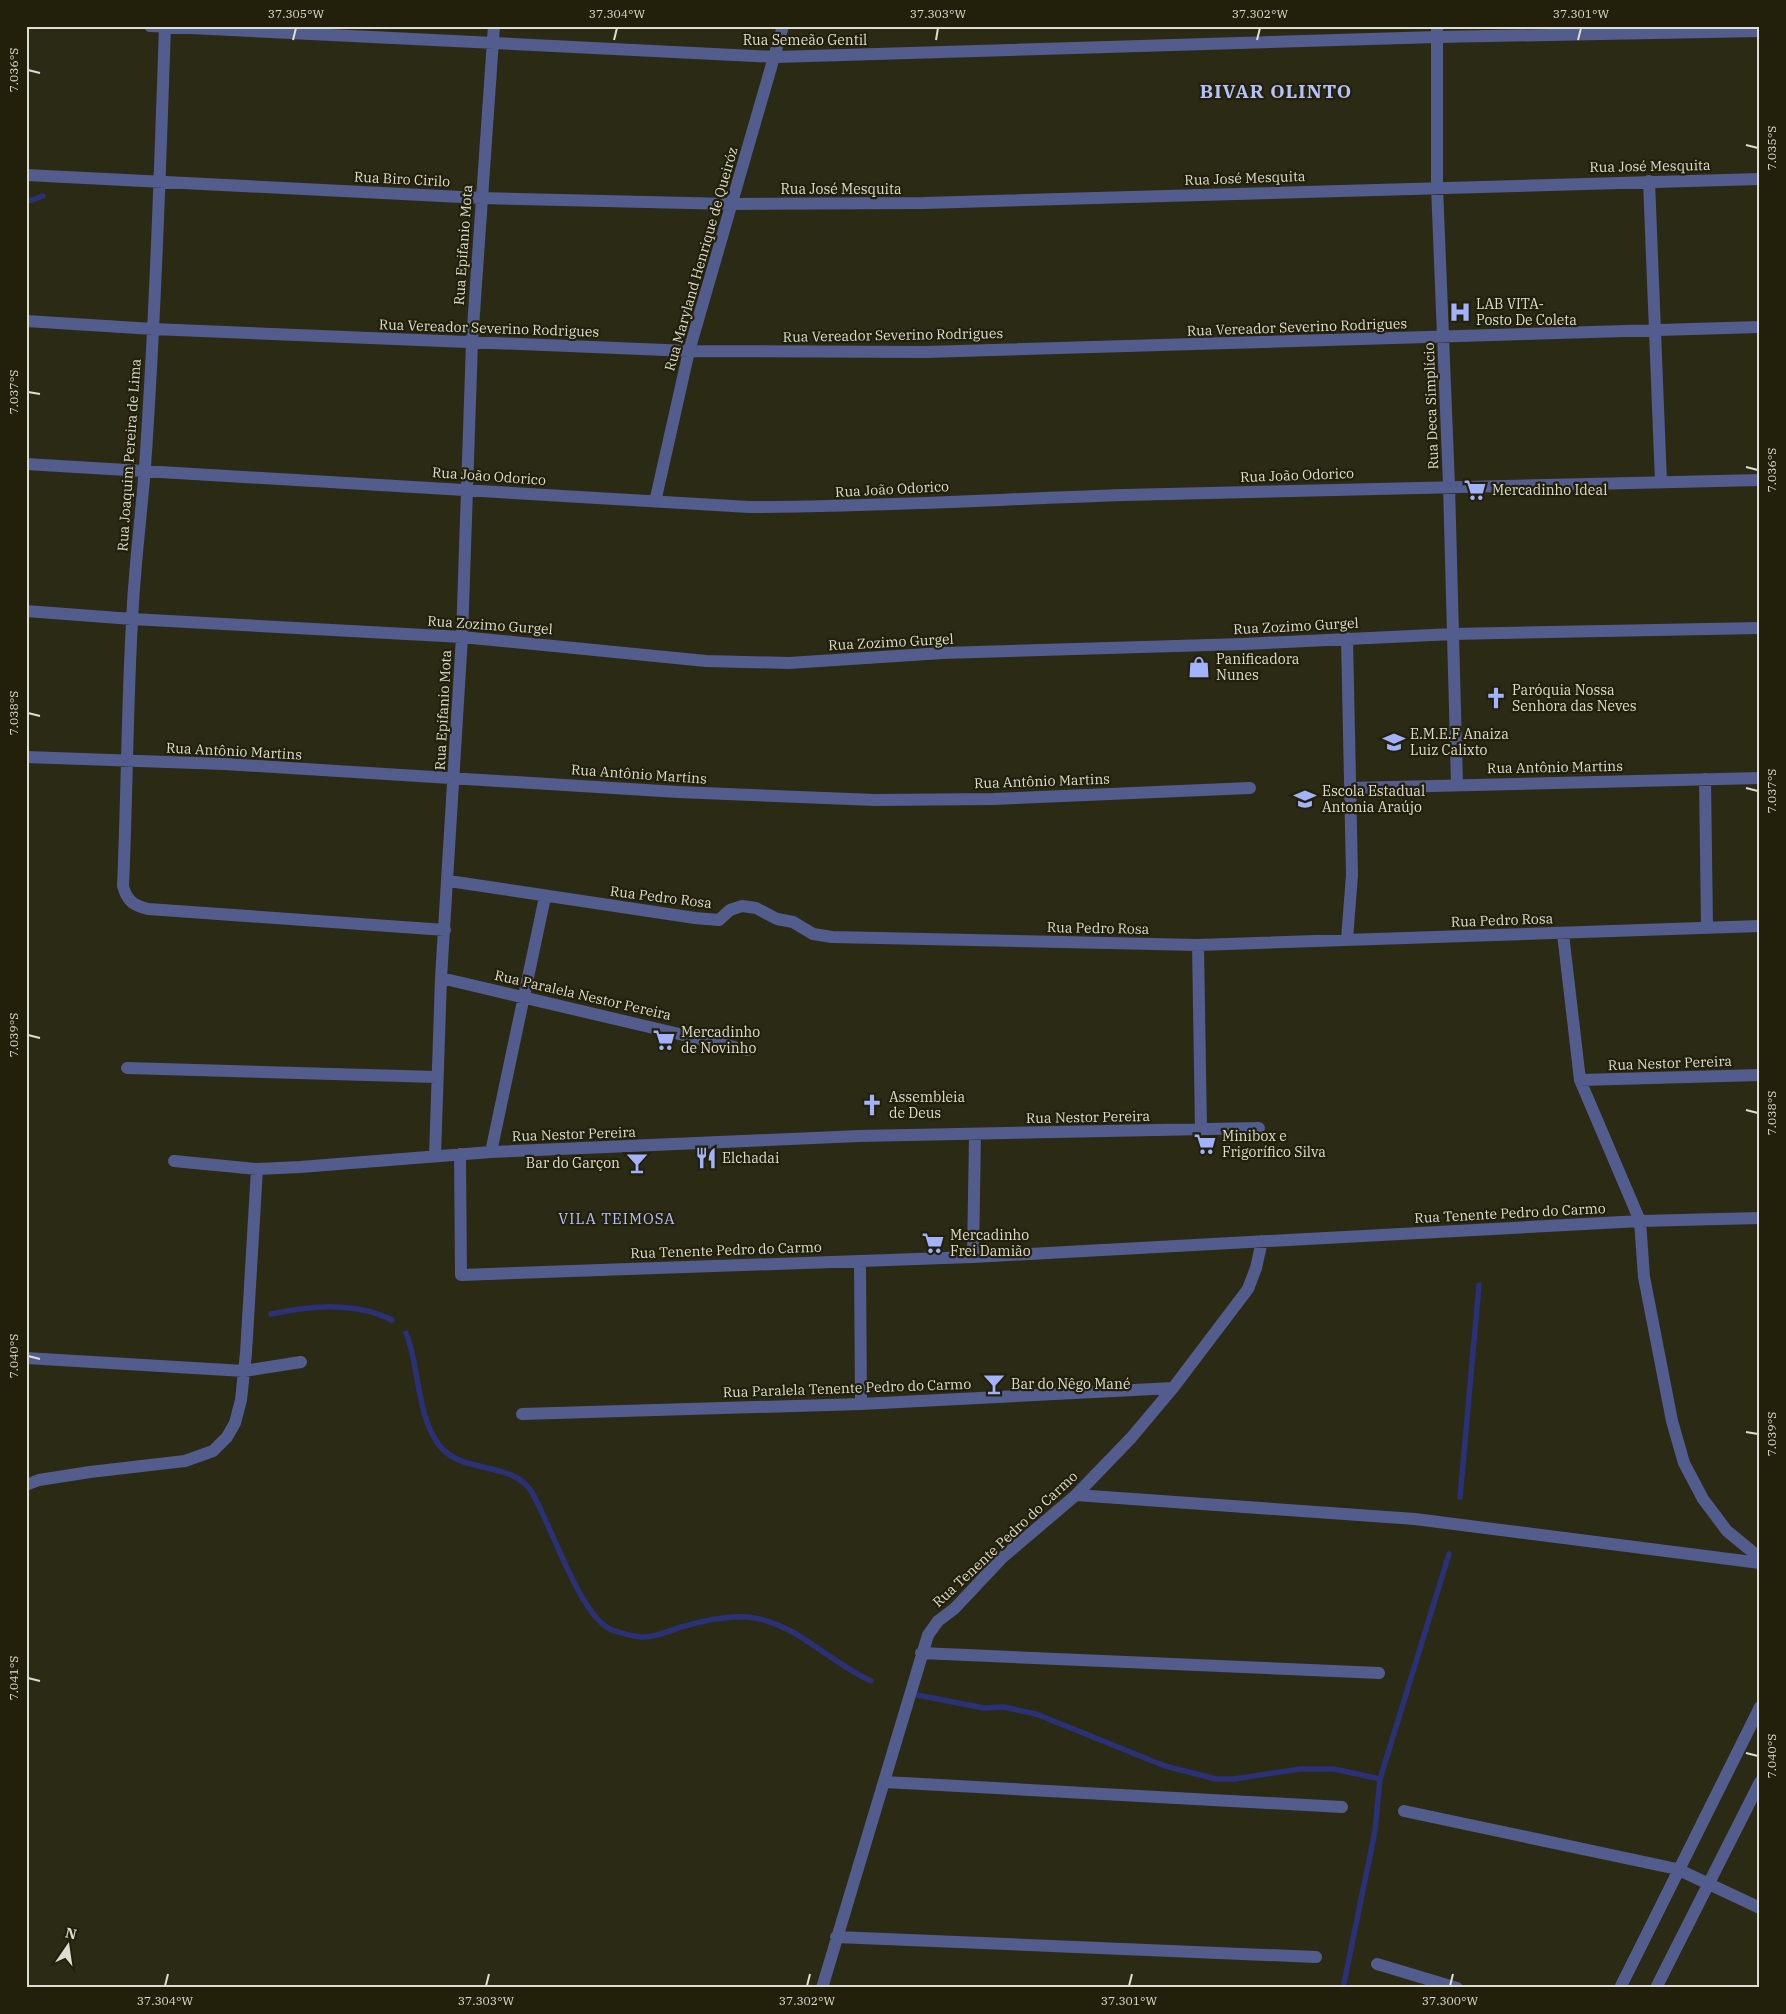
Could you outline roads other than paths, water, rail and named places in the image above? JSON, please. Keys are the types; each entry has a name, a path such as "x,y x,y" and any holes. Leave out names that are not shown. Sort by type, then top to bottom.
{"street":[{"name":"Rua Semeão Gentil","path":"150,26 776,57 1437,32 1760,31"},
{"name":"Rua Epifanio Mota","path":"434,1156 441,978 462,637 472,342 494,26"},
{"name":"Rua Maryland Henrique de Queiróz","path":"655,502 689,351 776,57 783,26"},
{"name":"Rua Joaquim Pereira de Lima","path":"165,27 161,182 153,329 145,470 132,619 123,886 126,897 131,903 148,909 445,930"},
{"name":"Rua Deca Simplício","path":"1437,32 1438,187 1449,485 1457,784"},
{"path":"26,175 161,182"},
{"name":"Rua José Mesquita","path":"731,204 924,204 1438,187 1760,179"},
{"path":"1649,181 1653,329 1661,482"},
{"name":"Rua Biro Cirilo","path":"161,182 481,198 731,204"},
{"name":"Rua Vereador Severino Rodrigues","path":"26,321 153,329 689,351 926,352 1760,327"},
{"name":"Rua João Odorico","path":"26,464 655,502 824,507 943,501 1449,485 1760,480"},
{"name":"Rua Zozimo Gurgel","path":"26,611 132,619 462,637 575,647 655,658 706,662 789,662 943,654 1243,644 1453,634 1760,628"},
{"path":"1347,638 1352,875 1347,939"},
{"name":"Rua Antônio Martins","path":"26,757 126,760 454,777 678,792 875,800 994,799 1250,788"},
{"name":"Rua Antônio Martins","path":"1350,788 1760,778"},
{"path":"1705,779 1707,927"},
{"name":"Rua Pedro Rosa","path":"448,881 695,918 719,920 730,910 742,906 756,908 777,919 793,922 812,934 869,938 1198,944 1563,934 1760,926"},
{"path":"491,1152 545,897"},
{"path":"1563,934 1580,1080 1640,1221 1644,1277 1672,1421 1684,1462 1703,1499 1727,1531 1760,1558"},
{"path":"1198,944 1201,1130"},
{"name":"Rua Paralela Nestor Pereira","path":"441,978 747,1050"},
{"path":"127,1068 436,1077"},
{"name":"Rua Nestor Pereira","path":"1580,1080 1760,1075"},
{"name":"Rua Nestor Pereira","path":"174,1161 258,1168 356,1164 491,1152 859,1136 1258,1128"},
{"path":"973,1256 975,1134"},
{"name":"Rua Tenente Pedro do Carmo","path":"460,1154 461,1275 860,1261 1640,1221 1760,1218"},
{"path":"26,1485 39,1480 90,1472 185,1461 213,1451 227,1437 235,1423 244,1371 258,1168"},
{"name":"Rua Tenente Pedro do Carmo","path":"822,1988 836,1937 885,1782 921,1653 928,1635 938,1621 954,1609 1003,1557 1076,1495 1131,1438 1173,1388 1248,1289 1256,1268 1262,1241"},
{"path":"860,1261 861,1404"},
{"path":"26,1358 244,1371 301,1362"},
{"name":"Rua Paralela Tenente Pedro do Carmo","path":"522,1414 861,1404 1173,1388"},
{"path":"1076,1495 1415,1519 1760,1563"},
{"path":"921,1653 1379,1673"},
{"path":"1620,1988 1677,1869 1760,1707"},
{"path":"885,1782 1342,1807"},
{"path":"1656,1988 1760,1782"},
{"path":"1404,1812 1677,1869 1760,1908"},
{"path":"836,1937 1316,1957"},
{"path":"1377,1964 1457,1988"}],"waterway":[{"path":"26,202 43,196"},
{"path":"1460,1497 1479,1285"},
{"path":"271,1314 317,1307 333,1307 363,1310 392,1320"},
{"path":"406,1333 426,1419 439,1445 449,1454 460,1460 511,1475 522,1481 531,1491 539,1505 577,1589 600,1622 612,1630 646,1637 723,1618 748,1617 765,1620 797,1634 840,1664 871,1681"},
{"path":"1343,1988 1375,1831 1380,1779 1449,1554"},
{"path":"917,1695 984,1708 1003,1707 1036,1714 1165,1766 1216,1779 1234,1779 1300,1769 1334,1769 1380,1779"}],"place":[{"name":"LAB VITA- Posto De Coleta","path":"1460,312"},
{"name":"Mercadinho Ideal","path":"1475,490"},
{"name":"Panificadora Nunes","path":"1199,667"},
{"name":"Paróquia Nossa Senhora das Neves","path":"1496,698"},
{"name":"E.M.E.F Anaiza Luiz Calixto","path":"1394,742"},
{"name":"Escola Estadual Antonia Araújo","path":"1305,799"},
{"name":"Mercadinho de Novinho","path":"664,1040"},
{"name":"Assembleia de Deus","path":"872,1105"},
{"name":"Minibox e Frigorífico Silva","path":"1205,1144"},
{"name":"Elchadai","path":"706,1158"},
{"name":"Bar do Garçon","path":"637,1163"},
{"name":"Mercadinho Frei Damião","path":"933,1243"},
{"name":"Bar do Nêgo Mané","path":"994,1384"}],"district":[{"name":"BIVAR OLINTO","path":"1276,91"},
{"name":"VILA TEIMOSA","path":"617,1219"}]}
